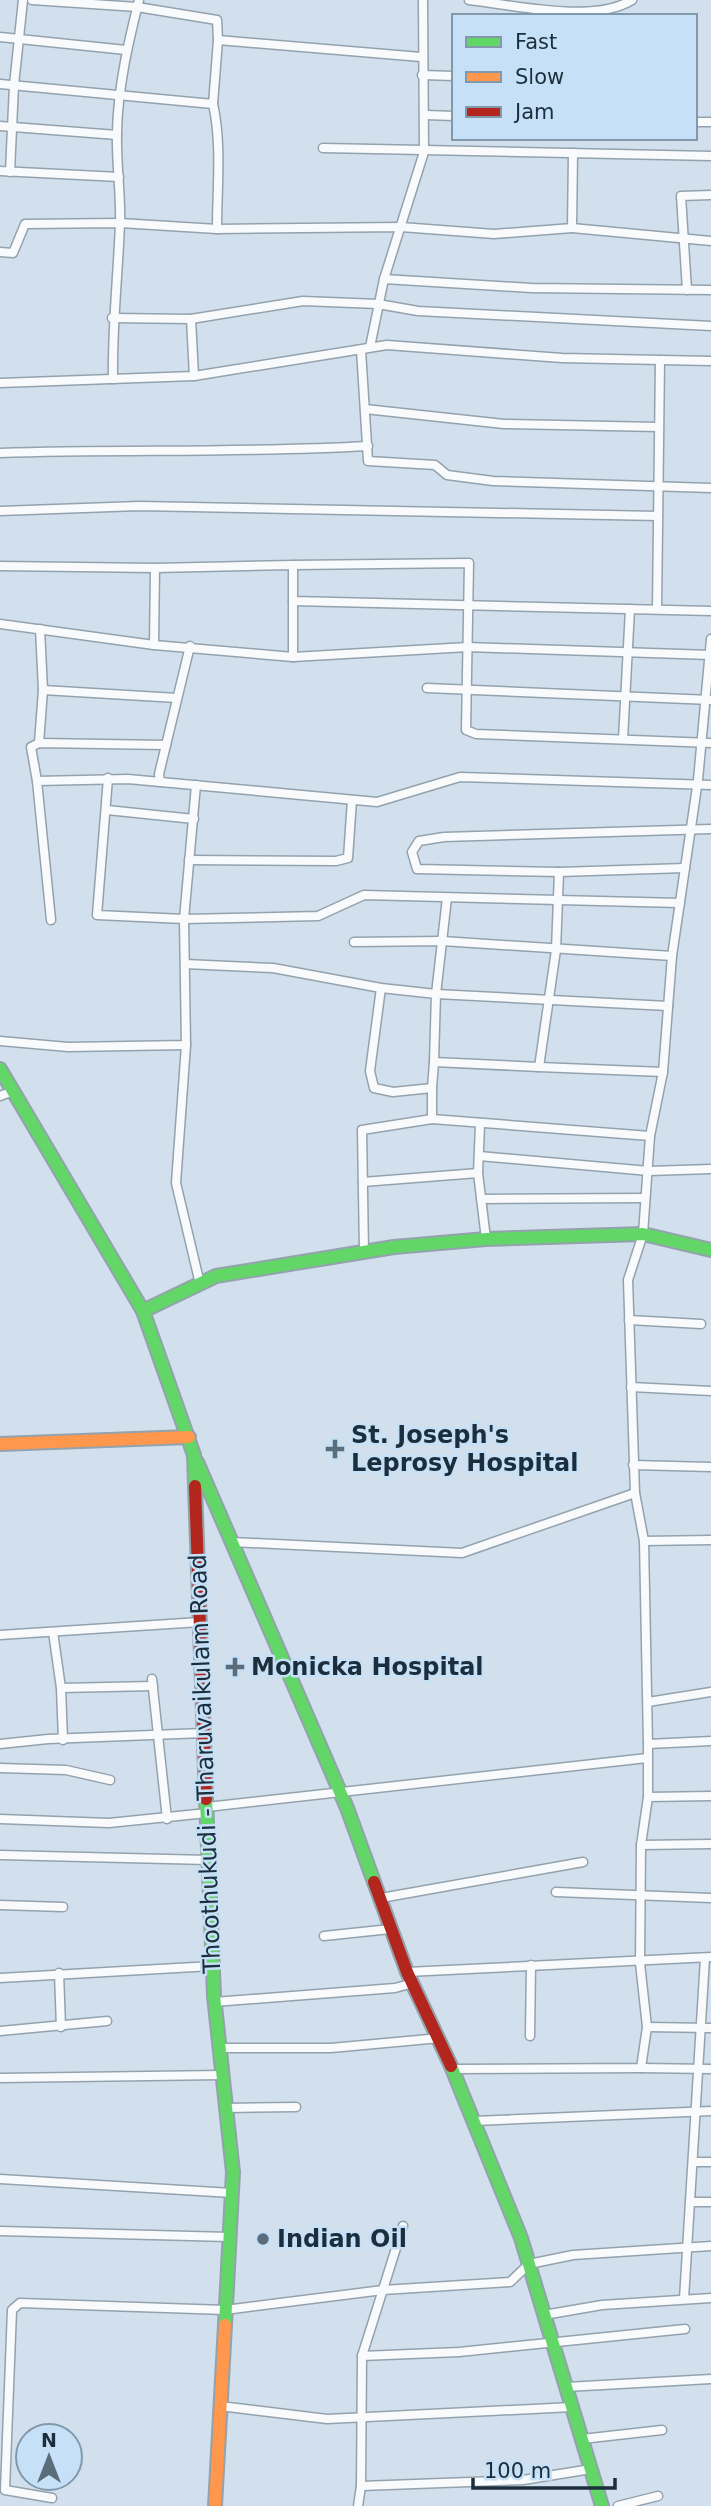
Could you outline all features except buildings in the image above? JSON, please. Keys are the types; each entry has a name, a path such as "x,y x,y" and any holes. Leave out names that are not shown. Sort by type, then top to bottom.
{"main road":[{"name":"Thoothukudi - Tharuvaikulam Road","path":"0,1069 6,1093 143,1311 194,1455 212,1966 227,2108 232,2193 215,2506"},
{"path":"143,1311 216,1276 364,1252 486,1239 643,1234 711,1250"},
{"path":"0,1444 188,1437"},
{"path":"194,1455 341,1794 410,1978 440,2038 474,2121 529,2264 602,2506"}],"street":[{"path":"23,0 14,85 13,127 5,172 119,177"},
{"path":"32,0 138,3 218,20 213,104 220,134 216,159 216,229"},
{"path":"370,347 384,279 424,152 426,115 421,57 423,0"},
{"path":"469,0 508,2 549,10 617,10 632,0"},
{"path":"113,379 112,318 120,223 117,135 119,93 138,3"},
{"path":"0,37 126,50"},
{"path":"218,40 421,57"},
{"path":"422,75 452,76"},
{"path":"0,84 119,93 213,104"},
{"path":"426,115 452,116"},
{"path":"0,126 117,135"},
{"path":"323,148 711,156"},
{"path":"572,228 573,153"},
{"path":"687,290 681,195 711,195"},
{"path":"0,252 13,254 25,224 120,223 216,229 401,228 494,234 572,228 686,241 711,241"},
{"path":"384,279 531,288 711,290"},
{"path":"112,318 191,319 303,301 379,304 418,311 578,318 670,327 711,326"},
{"path":"191,319 194,376"},
{"path":"0,383 194,376 387,345 562,358 711,361"},
{"path":"361,350 368,461 435,464 447,475 458,478 711,488"},
{"path":"657,609 660,360"},
{"path":"365,409 504,424 659,427"},
{"path":"0,453 98,450 269,452 369,446"},
{"path":"0,511 139,506 658,516"},
{"path":"0,566 155,568 469,564 466,730 476,734 707,742"},
{"path":"293,565 293,657"},
{"path":"154,645 155,568"},
{"path":"293,601 469,603 711,611"},
{"path":"623,739 630,609"},
{"path":"0,624 154,645 190,646 293,657 468,647 710,655"},
{"path":"39,743 43,690 40,629"},
{"path":"641,2068 647,2027 640,1963 641,1845 648,1797 648,1702 644,1541 635,1493 628,1280 643,1234 650,1136 663,1072 672,956 698,784 707,742 711,639"},
{"path":"160,782 166,745 190,646"},
{"path":"427,688 709,700"},
{"path":"43,690 177,698"},
{"path":"51,920 31,747 39,743 166,745"},
{"path":"37,781 108,778 377,802 460,777 711,785"},
{"path":"108,778 97,915 184,919 318,916 364,895 680,904"},
{"path":"196,785 184,919 186,1045 176,1183 200,1284"},
{"path":"189,860 336,861 348,858 352,800"},
{"path":"107,810 194,819"},
{"path":"685,869 559,872 418,869 412,852 419,841 444,837 711,829"},
{"path":"540,1067 556,950 559,872"},
{"path":"432,1119 436,994 447,898"},
{"path":"354,942 442,941 672,956"},
{"path":"184,964 273,968 381,988 436,994 668,1006"},
{"path":"381,988 370,1071 374,1088 393,1092 432,1088"},
{"path":"0,1041 68,1047 186,1045"},
{"path":"434,1062 663,1072"},
{"path":"364,1252 362,1130 432,1119 480,1125 650,1136"},
{"path":"480,1125 478,1173 486,1239"},
{"path":"480,1156 649,1171 711,1169"},
{"path":"363,1182 478,1173"},
{"path":"481,1199 645,1198"},
{"path":"629,1321 701,1324"},
{"path":"631,1387 711,1391"},
{"path":"634,1465 711,1467"},
{"path":"232,1542 463,1553 635,1493"},
{"path":"644,1541 711,1539"},
{"path":"0,1635 200,1622"},
{"path":"53,1632 61,1688 62,1740"},
{"path":"61,1688 153,1683 167,1819"},
{"path":"648,1702 711,1692"},
{"path":"0,1744 204,1733"},
{"path":"648,1744 711,1741"},
{"path":"0,1819 109,1823 167,1819 207,1810 647,1758"},
{"path":"0,1768 65,1770 110,1780"},
{"path":"648,1797 711,1796"},
{"path":"641,1845 711,1844"},
{"path":"0,1855 209,1860"},
{"path":"381,1898 583,1862"},
{"path":"556,1892 711,1898"},
{"path":"0,1905 63,1907"},
{"path":"324,1936 390,1928"},
{"path":"215,2002 387,1989 410,1978 531,1965 640,1963 708,1957 695,2111 692,2202 684,2299"},
{"path":"530,2036 531,1965"},
{"path":"0,1978 212,1966"},
{"path":"59,1973 61,2026"},
{"path":"0,2031 107,2021"},
{"path":"647,2027 711,2028"},
{"path":"219,2048 331,2048 440,2038"},
{"path":"453,2069 711,2069"},
{"path":"0,2078 222,2075"},
{"path":"227,2108 296,2107"},
{"path":"474,2121 711,2111"},
{"path":"693,2162 711,2162"},
{"path":"0,2179 232,2193"},
{"path":"692,2202 711,2202"},
{"path":"358,2506 363,2419 362,2356 403,2226"},
{"path":"0,2231 229,2237"},
{"path":"52,2498 2,2490 12,2310 20,2303 225,2310 383,2290 510,2283 529,2264 573,2255 711,2246"},
{"path":"544,2315 602,2305 711,2298"},
{"path":"362,2356 459,2353 685,2329"},
{"path":"566,2387 711,2379"},
{"path":"220,2406 327,2419 572,2407"},
{"path":"582,2439 662,2430"},
{"path":"361,2486 523,2480 591,2469"},
{"path":"618,2506 658,2496"}],"traffic: fast":[{"path":"0,1069 143,1311 194,1455 195,1486"},
{"path":"143,1311 216,1276 394,1247 486,1239 643,1234 711,1250"},
{"path":"197,1462 347,1808 374,1882"},
{"path":"206,1799 214,1996 233,2172 225,2325"},
{"path":"451,2066 521,2238 602,2506"}],"traffic: slow":[{"path":"0,1444 189,1437"},
{"path":"215,2506 225,2325"}],"traffic: jam":[{"path":"195,1486 206,1799"},
{"path":"374,1882 407,1972 451,2066"}],"place":[{"name":"St. Joseph's Leprosy Hospital","path":"335,1449"},
{"name":"Monicka Hospital","path":"235,1667"},
{"name":"Indian Oil","path":"263,2239"}]}
